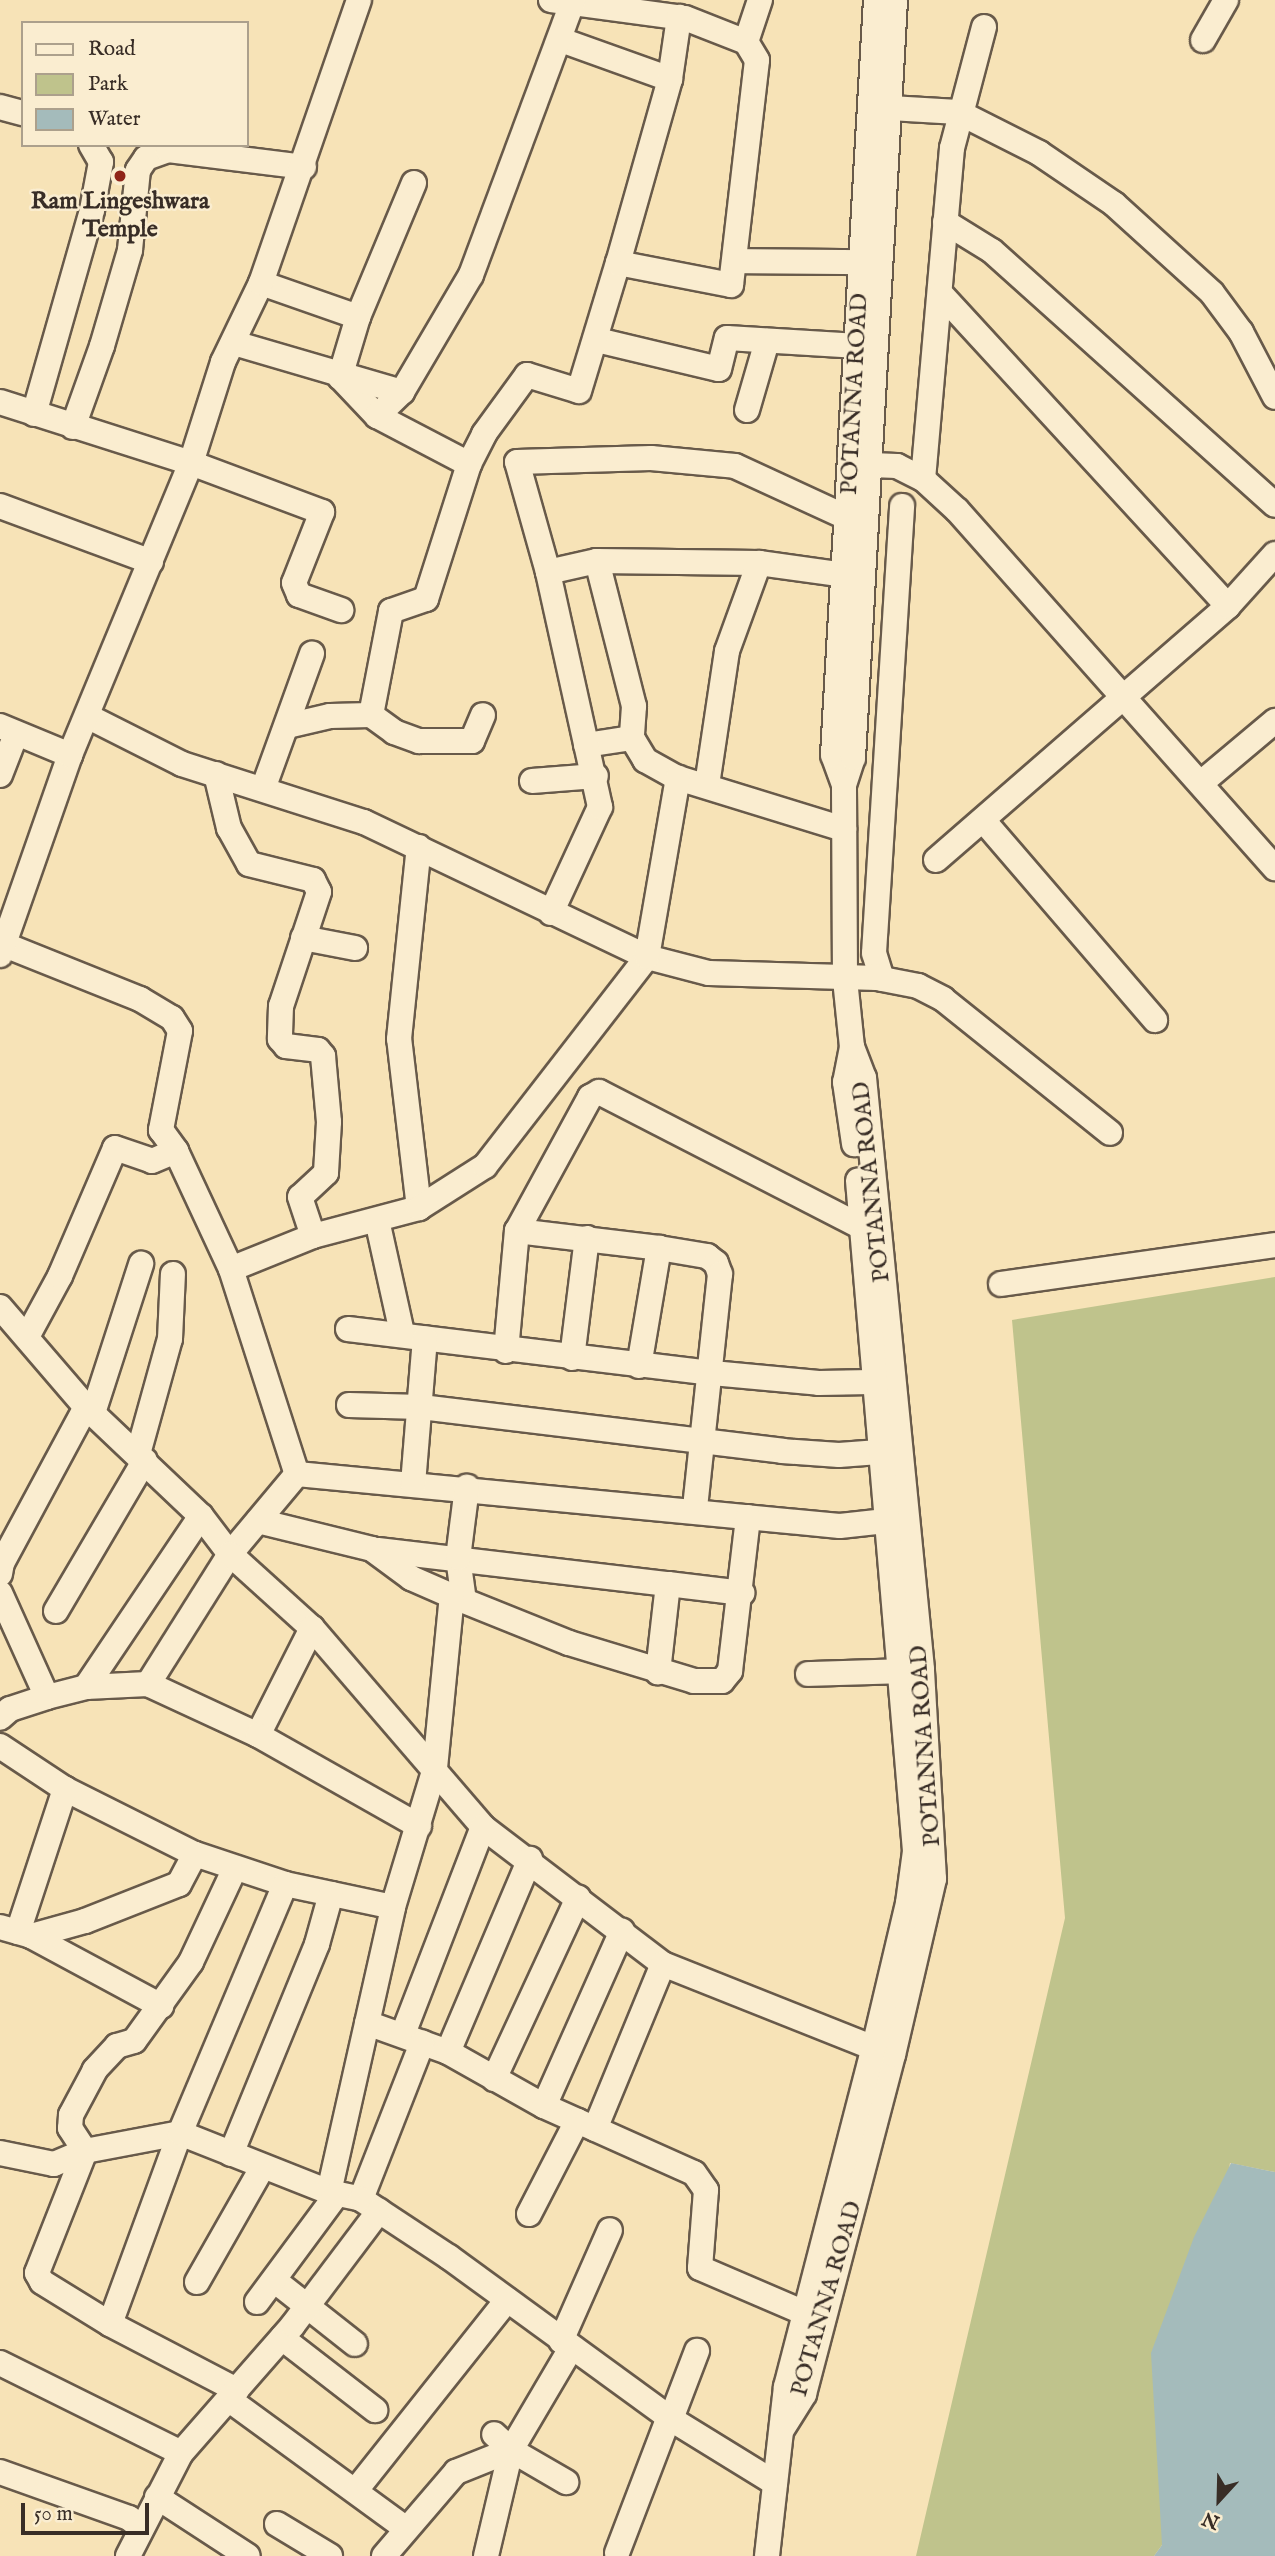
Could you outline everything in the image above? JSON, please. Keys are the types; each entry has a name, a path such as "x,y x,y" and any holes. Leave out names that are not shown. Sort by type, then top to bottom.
{"street":[{"path":"297,1474 231,1269 176,1152 161,1130 180,1031 172,1018 140,999 2,948 70,755 151,562 191,463 234,343 261,283 304,167 359,0"},
{"path":"746,42 760,0"},
{"name":"POTANNA ROAD","path":"783,2428 804,2394 884,2051 915,1851 903,1671 858,1225 858,1166 845,1082 867,978 844,830 844,785 853,758 883,465 860,262 876,0"},
{"name":"POTANNA ROAD","path":"844,785 833,755 850,519 869,346 901,107 895,0"},
{"path":"1203,40 1226,0"},
{"path":"377,416 402,392 471,275 561,40 566,1 679,17 746,42 757,60 736,261 731,285 618,263"},
{"path":"371,715 391,611 426,598 469,464 484,434 527,374 579,391 597,340 670,79 679,17"},
{"path":"923,479 941,294 945,222 958,112 985,27"},
{"path":"561,40 670,79"},
{"path":"0,107 21,112"},
{"path":"901,107 958,112 1039,153 1114,204 1212,293 1241,332 1275,397"},
{"path":"34,414 92,211 100,162 92,147"},
{"path":"73,427 102,346 130,250 138,170 146,158 168,150 304,167"},
{"path":"340,377 358,317 414,183"},
{"path":"945,222 992,251 1275,505"},
{"path":"736,261 860,262"},
{"path":"261,283 358,317"},
{"path":"941,294 1228,606"},
{"path":"597,340 719,369 727,338 869,346"},
{"path":"747,411 767,341"},
{"path":"234,343 340,377 402,392"},
{"path":"340,377 377,416 469,464"},
{"path":"0,402 191,463 323,512 294,583 299,595 341,610"},
{"path":"484,434 517,462 548,572 586,745 596,776 600,807 551,913"},
{"path":"517,462 651,458 735,466 850,519"},
{"path":"883,465 923,479 957,510 1126,697 1275,868"},
{"path":"0,506 151,562"},
{"path":"867,978 874,953 902,506"},
{"path":"936,860 1228,606 1275,554"},
{"path":"548,572 597,561 759,563 846,575"},
{"path":"597,561 634,706 632,738 645,760 678,778 844,830"},
{"path":"707,785 727,651 759,563"},
{"path":"263,789 312,654"},
{"path":"287,726 330,716 371,715 394,732 419,741 472,741 484,715"},
{"path":"87,716 182,764 364,822 647,957 709,973 867,978 918,986 943,999 1110,1133"},
{"path":"1201,783 1275,721"},
{"path":"0,775 8,730 70,755"},
{"path":"586,745 632,738"},
{"path":"216,774 229,828 249,864 317,884 319,892 281,1006 280,1040 286,1046 318,1050 323,1056 329,1122 326,1173 300,1197 313,1236"},
{"path":"532,780 596,776"},
{"path":"231,1269 313,1236 419,1208 485,1166 647,957 678,778"},
{"path":"983,820 1154,1020"},
{"path":"419,848 399,1039 419,1208"},
{"path":"303,938 355,948"},
{"name":"POTANNA ROAD","path":"767,2556 786,2387 805,2314 929,1906 935,1850 922,1669 864,1078 852,1047"},
{"path":"506,1351 517,1231 590,1097 599,1092 858,1225"},
{"path":"27,1335 60,1276 115,1148 152,1161 176,1152"},
{"path":"377,1220 414,1335 422,1407 413,1484"},
{"path":"517,1231 659,1248 707,1256 716,1263 720,1274 712,1373 695,1509"},
{"path":"572,1358 587,1238"},
{"path":"1001,1284 1275,1245"},
{"path":"639,1366 659,1248"},
{"path":"0,1574 2,1563 90,1410 141,1264"},
{"path":"56,1611 141,1457 170,1339 173,1274"},
{"path":"0,1307 90,1410 201,1516 230,1553 312,1628 435,1768 483,1828 530,1859 663,1964 884,2051"},
{"path":"348,1329 414,1335 506,1351 639,1366 819,1383 872,1382"},
{"path":"349,1405 422,1407 704,1442 839,1455 879,1452"},
{"path":"297,1474 467,1486 840,1526 886,1521"},
{"path":"148,1684 230,1553 297,1474"},
{"path":"257,2302 274,2280 351,2199 367,2023 393,1908 435,1768 467,1486"},
{"path":"86,1687 201,1516"},
{"path":"372,1549 411,1578 454,1604 658,1672 694,1681 724,1678 730,1671 742,1592 748,1517"},
{"path":"258,1521 372,1549 742,1592"},
{"path":"658,1672 668,1584"},
{"path":"0,1593 47,1697"},
{"path":"258,1735 312,1628"},
{"path":"808,1674 903,1671"},
{"path":"0,1718 10,1709 86,1687 148,1684 258,1735 419,1826"},
{"path":"0,1746 65,1788 195,1854 285,1884 393,1908"},
{"path":"16,1932 65,1788"},
{"path":"128,2556 140,2527 181,2453 308,2307 413,2039 483,1828"},
{"path":"16,1932 85,1921 178,1884 195,1854"},
{"path":"447,2052 530,1859"},
{"path":"85,2151 70,2128 71,2115 95,2070 117,2046 134,2041 191,1962 235,1868"},
{"path":"110,2324 180,2133 285,1884"},
{"path":"231,2154 317,1944 331,1894"},
{"path":"494,2079 579,1898"},
{"path":"544,2106 622,1931"},
{"path":"16,1932 161,2006"},
{"path":"529,2214 586,2125 663,1964"},
{"path":"367,2023 447,2052 544,2106 694,2173 706,2190 700,2268 805,2314"},
{"path":"0,2153 54,2164 85,2151 180,2133 262,2168 351,2199 507,2300 670,2418 775,2483"},
{"path":"85,2151 37,2273 42,2282 234,2395 404,2527"},
{"path":"197,2282 262,2168"},
{"path":"384,2556 404,2527 456,2472 502,2442 566,2345 610,2230"},
{"path":"274,2280 355,2343"},
{"path":"356,2490 507,2300"},
{"path":"282,2338 374,2410"},
{"path":"617,2553 697,2351"},
{"path":"0,2363 181,2453"},
{"path":"502,2442 566,2482"},
{"path":"486,2556 502,2442"},
{"path":"0,2472 129,2518 140,2527"},
{"path":"157,2497 248,2556"},
{"path":"277,2524 330,2556"}],"green space":[{"path":"1275,1277 1275,2172 1230,2163 1162,2545 1154,2556 916,2556 1065,1918 1012,1320"}],"water":[{"path":"1231,2163 1275,2172 1275,2556 1154,2556 1162,2545 1151,2353 1194,2237"}],"place":[{"name":"Ram Lingeshwara Temple","path":"120,176"}]}
